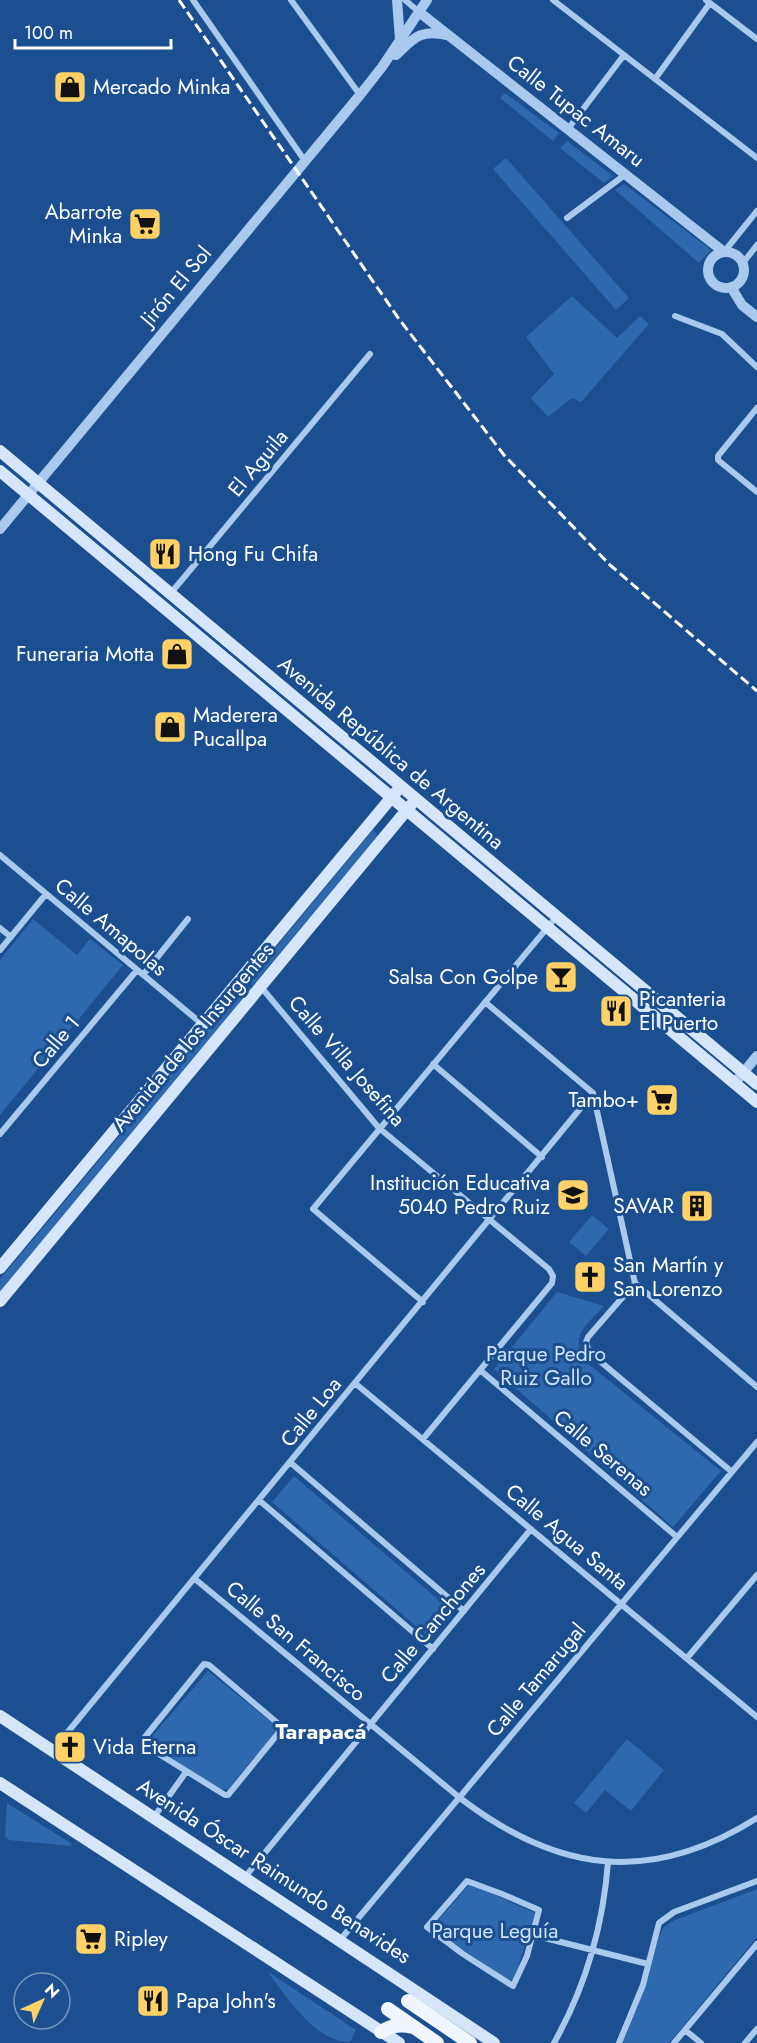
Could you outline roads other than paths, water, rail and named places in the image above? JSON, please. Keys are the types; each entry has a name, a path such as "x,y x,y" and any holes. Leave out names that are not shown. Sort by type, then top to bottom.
{"main road":[{"name":"Avenida República de Argentina","path":"0,451 757,1084"},
{"name":"Avenida República de Argentina","path":"0,471 757,1102"},
{"name":"Avenida de los Insurgentes","path":"2,1262 401,786"},
{"name":"Avenida de los Insurgentes","path":"0,1301 416,799"},
{"name":"Avenida Óscar Raimundo Benavides","path":"0,1716 490,2040"},
{"path":"0,1784 399,2043"},
{"path":"408,2001 470,2043"},
{"path":"388,2009 437,2043"},
{"path":"381,2032 388,2027 404,2025 421,2031"},
{"path":"457,2035 490,2040"}],"street":[{"path":"193,0 305,161"},
{"path":"291,0 360,95"},
{"path":"397,0 400,40"},
{"name":"Calle Tupac Amaru","path":"405,0 724,252"},
{"name":"Jirón El Sol","path":"0,529 360,95 382,67 427,0"},
{"path":"553,0 757,158"},
{"path":"655,79 710,3 719,0"},
{"path":"710,3 757,39"},
{"name":"Jirón El Sol","path":"382,67 419,35 435,32 448,35"},
{"path":"568,129 624,55"},
{"path":"567,218 626,174"},
{"path":"757,211 724,252 709,264 711,279 720,287 736,285 743,275 743,263 757,245"},
{"path":"724,252 735,255 743,263"},
{"path":"731,287 742,305 757,317"},
{"path":"675,316 722,334 757,367"},
{"name":"El Aguila","path":"171,594 370,354"},
{"path":"757,408 718,456 718,460 757,492"},
{"name":"Calle Amapolas","path":"0,855 202,1024"},
{"path":"0,950 46,894"},
{"path":"423,1302 313,1211 379,1128 557,916"},
{"path":"143,975 188,919"},
{"path":"0,928 11,937"},
{"name":"Calle 1","path":"0,1134 137,970"},
{"name":"Calle Villa Josefina","path":"261,987 379,1128 549,1269 553,1276 552,1283 480,1370"},
{"path":"485,1002 593,1094 635,1283 757,1387"},
{"path":"735,1084 757,1056"},
{"path":"433,1064 542,1157"},
{"name":"Calle Loa","path":"53,1750 593,1094"},
{"path":"635,1283 588,1337 586,1342 589,1352 732,1472"},
{"path":"423,1439 480,1370"},
{"name":"Calle Serenas","path":"480,1370 677,1537"},
{"name":"Calle Agua Santa","path":"356,1383 757,1717"},
{"name":"Calle Tamarugal","path":"340,1940 757,1442"},
{"path":"291,1463 465,1611"},
{"path":"260,1501 433,1649"},
{"name":"Calle Canchones","path":"245,1877 531,1529"},
{"path":"687,1658 757,1575"},
{"name":"Calle San Francisco","path":"195,1579 460,1798 526,1840 561,1853 608,1862 649,1861 701,1847 757,1818"},
{"path":"204,1664 209,1665 281,1726 281,1730 228,1795 186,1772 146,1746 144,1741 204,1664"},
{"path":"154,1817 186,1772"},
{"path":"554,2043 576,2001 594,1950 603,1906 608,1862"},
{"path":"469,1881 537,1909 540,1913 533,1935 515,1985 512,1986 427,1927 469,1881"},
{"path":"619,2043 643,1985 659,1923 674,1912 757,1881"},
{"path":"533,1935 648,1964"},
{"path":"674,2043 757,1944"},
{"path":"745,2043 757,2029"},
{"path":"685,2030 701,2043"}],"railway":[{"path":"179,0 399,319 504,455 610,565 757,691"}],"place":[{"name":"Mercado Minka","path":"70,87"},
{"name":"Abarrote Minka","path":"145,224"},
{"name":"Hong Fu Chifa","path":"165,554"},
{"name":"Funeraria Motta","path":"177,654"},
{"name":"Maderera Pucallpa","path":"170,727"},
{"name":"Salsa Con Golpe","path":"561,977"},
{"name":"Picanteria El Puerto","path":"616,1011"},
{"name":"Tambo+","path":"662,1100"},
{"name":"Institución Educativa 5040 Pedro Ruiz","path":"573,1195"},
{"name":"SAVAR","path":"697,1206"},
{"name":"San Martín y San Lorenzo","path":"590,1277"},
{"name":"Vida Eterna","path":"70,1747"},
{"name":"Ripley","path":"91,1939"},
{"name":"Papa John's","path":"153,2001"}],"district":[{"name":"Tarapacá","path":"321,1731"}],"park label":[{"name":"Parque Pedro Ruiz Gallo","path":"546,1366"},
{"name":"Parque Leguía","path":"495,1931"}]}
